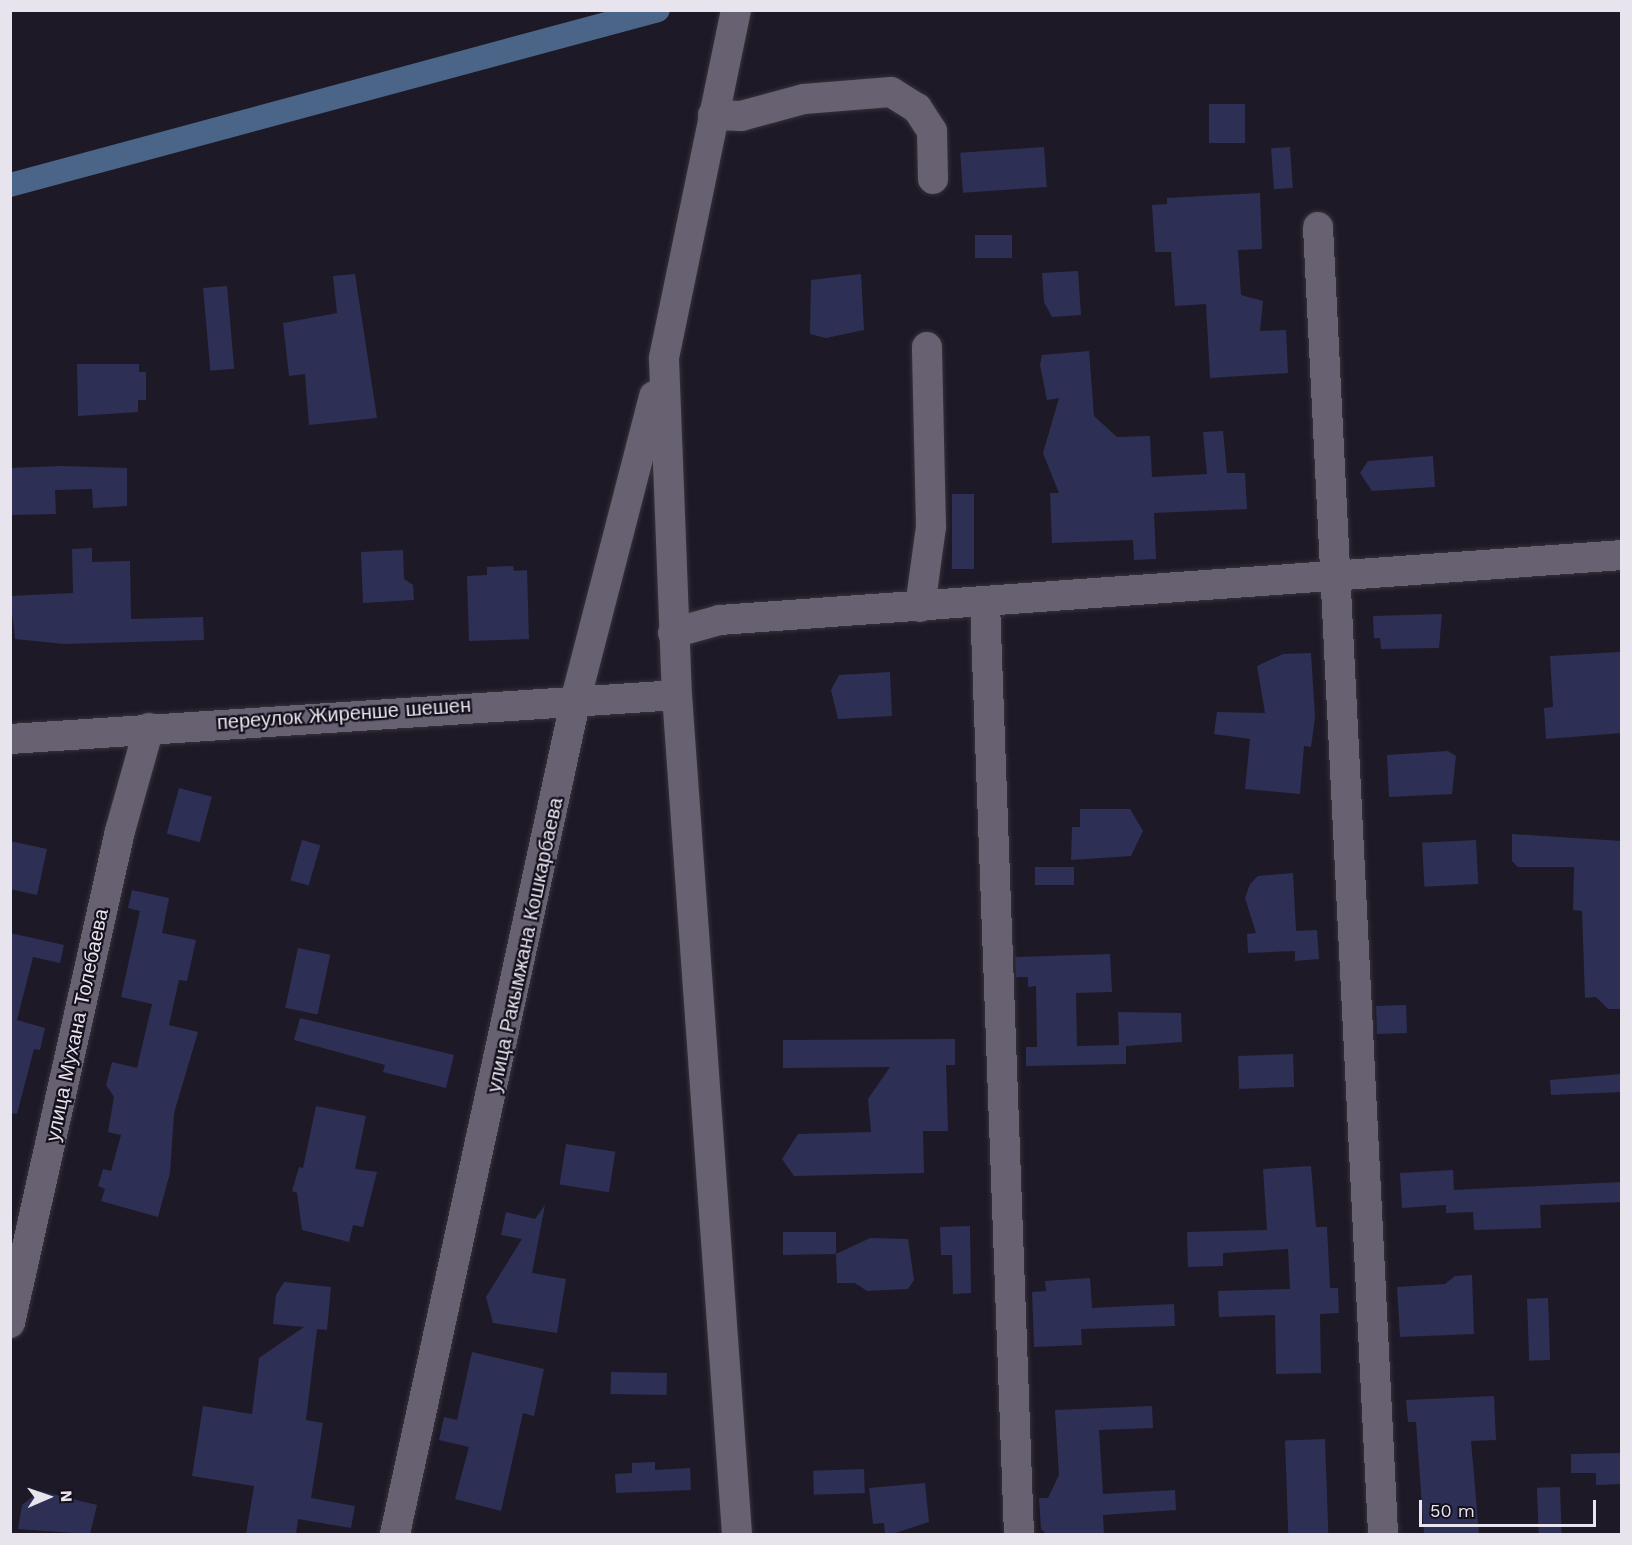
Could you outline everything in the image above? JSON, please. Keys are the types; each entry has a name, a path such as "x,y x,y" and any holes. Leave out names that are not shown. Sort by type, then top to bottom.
{"street":[{"path":"736,10 712,115 664,359 673,633 737,1534"},
{"path":"712,115 741,116 804,99 891,92 917,108 932,131 933,179"},
{"path":"1318,227 1383,1534"},
{"path":"920,607 931,527 927,347"},
{"name":"улица Ракымжана Кошкарбаева","path":"395,1534 576,698 664,359"},
{"path":"673,633 720,620 1336,579 1622,555"},
{"path":"985,603 1019,1534"},
{"name":"переулок Жиренше шешен","path":"10,739 576,698 677,695"},
{"name":"улица Мухана Толебаева","path":"10,1323 120,831 149,728"}],"building":[{"path":"1209,104 1245,104 1245,143 1209,143"},
{"path":"1044,147 1047,187 963,193 960,153"},
{"path":"1290,147 1293,188 1274,189 1271,148"},
{"path":"1260,193 1262,249 1238,250 1241,295 1263,301 1260,331 1286,330 1288,373 1210,378 1206,304 1175,306 1171,252 1155,252 1152,205 1167,204 1167,198"},
{"path":"975,235 1012,235 1012,258 975,258"},
{"path":"1078,271 1081,315 1052,317 1044,302 1042,273"},
{"path":"355,274 377,418 309,425 305,374 289,376 283,323 337,313 333,276"},
{"path":"861,274 864,330 826,338 810,334 811,280"},
{"path":"227,286 234,369 210,371 203,288"},
{"path":"1089,351 1094,416 1117,437 1150,436 1152,477 1207,474 1203,432 1223,431 1227,473 1245,473 1247,509 1154,513 1156,559 1134,560 1133,540 1052,543 1050,493 1059,493 1043,453 1059,398 1047,400 1040,365 1042,355"},
{"path":"77,364 139,364 139,372 146,372 146,400 138,400 138,412 78,416"},
{"path":"1433,456 1435,487 1372,491 1360,473 1368,461"},
{"path":"60,466 127,468 127,506 93,508 92,489 55,490 56,514 10,515 10,468"},
{"path":"952,494 974,494 974,569 952,569"},
{"path":"92,548 92,562 130,561 131,619 203,617 204,640 64,644 15,639 10,596 73,593 72,549"},
{"path":"403,550 404,579 413,585 414,600 363,603 361,552"},
{"path":"513,566 514,571 527,570 529,639 469,641 467,576 487,575 487,567"},
{"path":"1442,614 1439,648 1381,649 1380,638 1374,638 1373,616"},
{"path":"1620,652 1622,733 1546,739 1544,708 1553,707 1550,656"},
{"path":"1311,653 1315,718 1311,747 1304,746 1300,794 1245,789 1250,739 1214,734 1217,712 1265,713 1257,666 1283,654"},
{"path":"890,672 892,716 838,719 831,690 839,675"},
{"path":"1448,751 1456,756 1452,794 1389,797 1387,755"},
{"path":"179,788 212,797 200,842 167,833"},
{"path":"1080,809 1130,809 1143,831 1131,856 1071,860 1072,827 1080,827"},
{"path":"1512,834 1622,841 1622,1009 1608,1009 1596,997 1585,998 1582,911 1573,910 1574,867 1518,867 1512,861"},
{"path":"302,840 320,845 309,886 290,880"},
{"path":"1476,840 1478,884 1424,887 1422,843"},
{"path":"10,841 47,849 37,895 10,889"},
{"path":"1035,867 1074,867 1074,885 1035,885"},
{"path":"1293,873 1296,931 1317,930 1319,959 1295,961 1295,951 1248,953 1247,934 1256,933 1245,898 1250,884 1258,876"},
{"path":"132,890 169,898 162,933 196,940 187,981 179,980 169,1025 198,1032 174,1113 170,1173 158,1217 101,1201 105,1189 98,1186 103,1169 111,1171 121,1135 108,1132 114,1097 106,1085 112,1062 137,1068 152,1004 121,997 140,911 128,908"},
{"path":"10,933 64,945 60,963 33,957 17,1020 45,1028 40,1050 34,1049 17,1114 10,1113"},
{"path":"298,948 330,955 318,1015 285,1008"},
{"path":"1110,954 1112,992 1076,993 1077,1046 1119,1045 1118,1012 1181,1013 1182,1042 1126,1046 1126,1064 1026,1066 1026,1047 1037,1047 1036,986 1028,987 1028,977 1016,977 1015,957"},
{"path":"1406,1005 1407,1033 1377,1034 1376,1006"},
{"path":"300,1018 454,1055 446,1088 383,1072 385,1065 294,1040"},
{"path":"955,1039 955,1065 946,1065 948,1131 923,1131 924,1173 794,1176 782,1159 798,1134 871,1132 868,1099 890,1067 783,1068 783,1040"},
{"path":"1293,1054 1294,1087 1239,1089 1238,1056"},
{"path":"1622,1074 1622,1092 1551,1095 1550,1080"},
{"path":"316,1106 366,1116 355,1169 377,1172 363,1227 353,1225 349,1242 302,1230 297,1193 292,1191 299,1167 303,1168"},
{"path":"566,1144 615,1152 609,1192 560,1184"},
{"path":"1311,1166 1316,1227 1327,1227 1330,1288 1338,1288 1339,1313 1320,1314 1321,1373 1276,1374 1275,1315 1219,1317 1218,1291 1290,1289 1288,1249 1223,1253 1223,1266 1188,1267 1187,1232 1267,1230 1263,1169"},
{"path":"1453,1170 1454,1190 1622,1182 1622,1202 1540,1205 1541,1228 1474,1230 1473,1212 1446,1213 1446,1205 1402,1208 1400,1173"},
{"path":"545,1205 532,1273 566,1279 557,1333 493,1323 486,1297 522,1239 501,1235 506,1212 535,1219"},
{"path":"970,1226 971,1293 953,1294 952,1255 941,1255 940,1227"},
{"path":"783,1232 836,1232 836,1254 783,1255"},
{"path":"870,1238 908,1239 914,1280 908,1289 867,1291 855,1283 837,1283 836,1254"},
{"path":"1472,1275 1474,1334 1400,1337 1397,1287 1445,1284 1455,1276"},
{"path":"1090,1278 1092,1308 1174,1304 1175,1326 1081,1329 1082,1345 1034,1347 1032,1292 1046,1291 1045,1281"},
{"path":"284,1282 331,1287 327,1330 317,1329 306,1420 323,1423 311,1498 355,1506 351,1528 298,1519 296,1534 246,1534 254,1486 192,1476 203,1406 252,1414 259,1358 304,1327 273,1324 276,1295"},
{"path":"1548,1298 1550,1360 1529,1361 1527,1299"},
{"path":"472,1352 544,1369 534,1416 523,1413 501,1511 455,1499 469,1447 439,1440 444,1417 457,1420"},
{"path":"611,1372 667,1373 667,1395 611,1394"},
{"path":"1494,1396 1496,1440 1471,1441 1479,1534 1424,1534 1416,1422 1408,1422 1406,1400"},
{"path":"1152,1406 1153,1428 1099,1430 1103,1494 1175,1490 1176,1510 1103,1515 1104,1534 1047,1534 1041,1529 1039,1498 1048,1498 1059,1475 1055,1410"},
{"path":"1325,1439 1328,1534 1288,1534 1285,1440"},
{"path":"1621,1453 1622,1484 1596,1485 1596,1473 1571,1473 1571,1454"},
{"path":"655,1462 655,1470 690,1468 691,1490 616,1493 615,1474 632,1473 632,1463"},
{"path":"864,1469 865,1493 814,1495 813,1471"},
{"path":"925,1483 929,1522 892,1534 885,1534 884,1523 873,1524 869,1488"},
{"path":"1560,1487 1562,1534 1539,1534 1537,1488"},
{"path":"40,1491 97,1505 90,1534 18,1529 22,1505"}],"waterway":[{"path":"10,185 658,10"}]}
